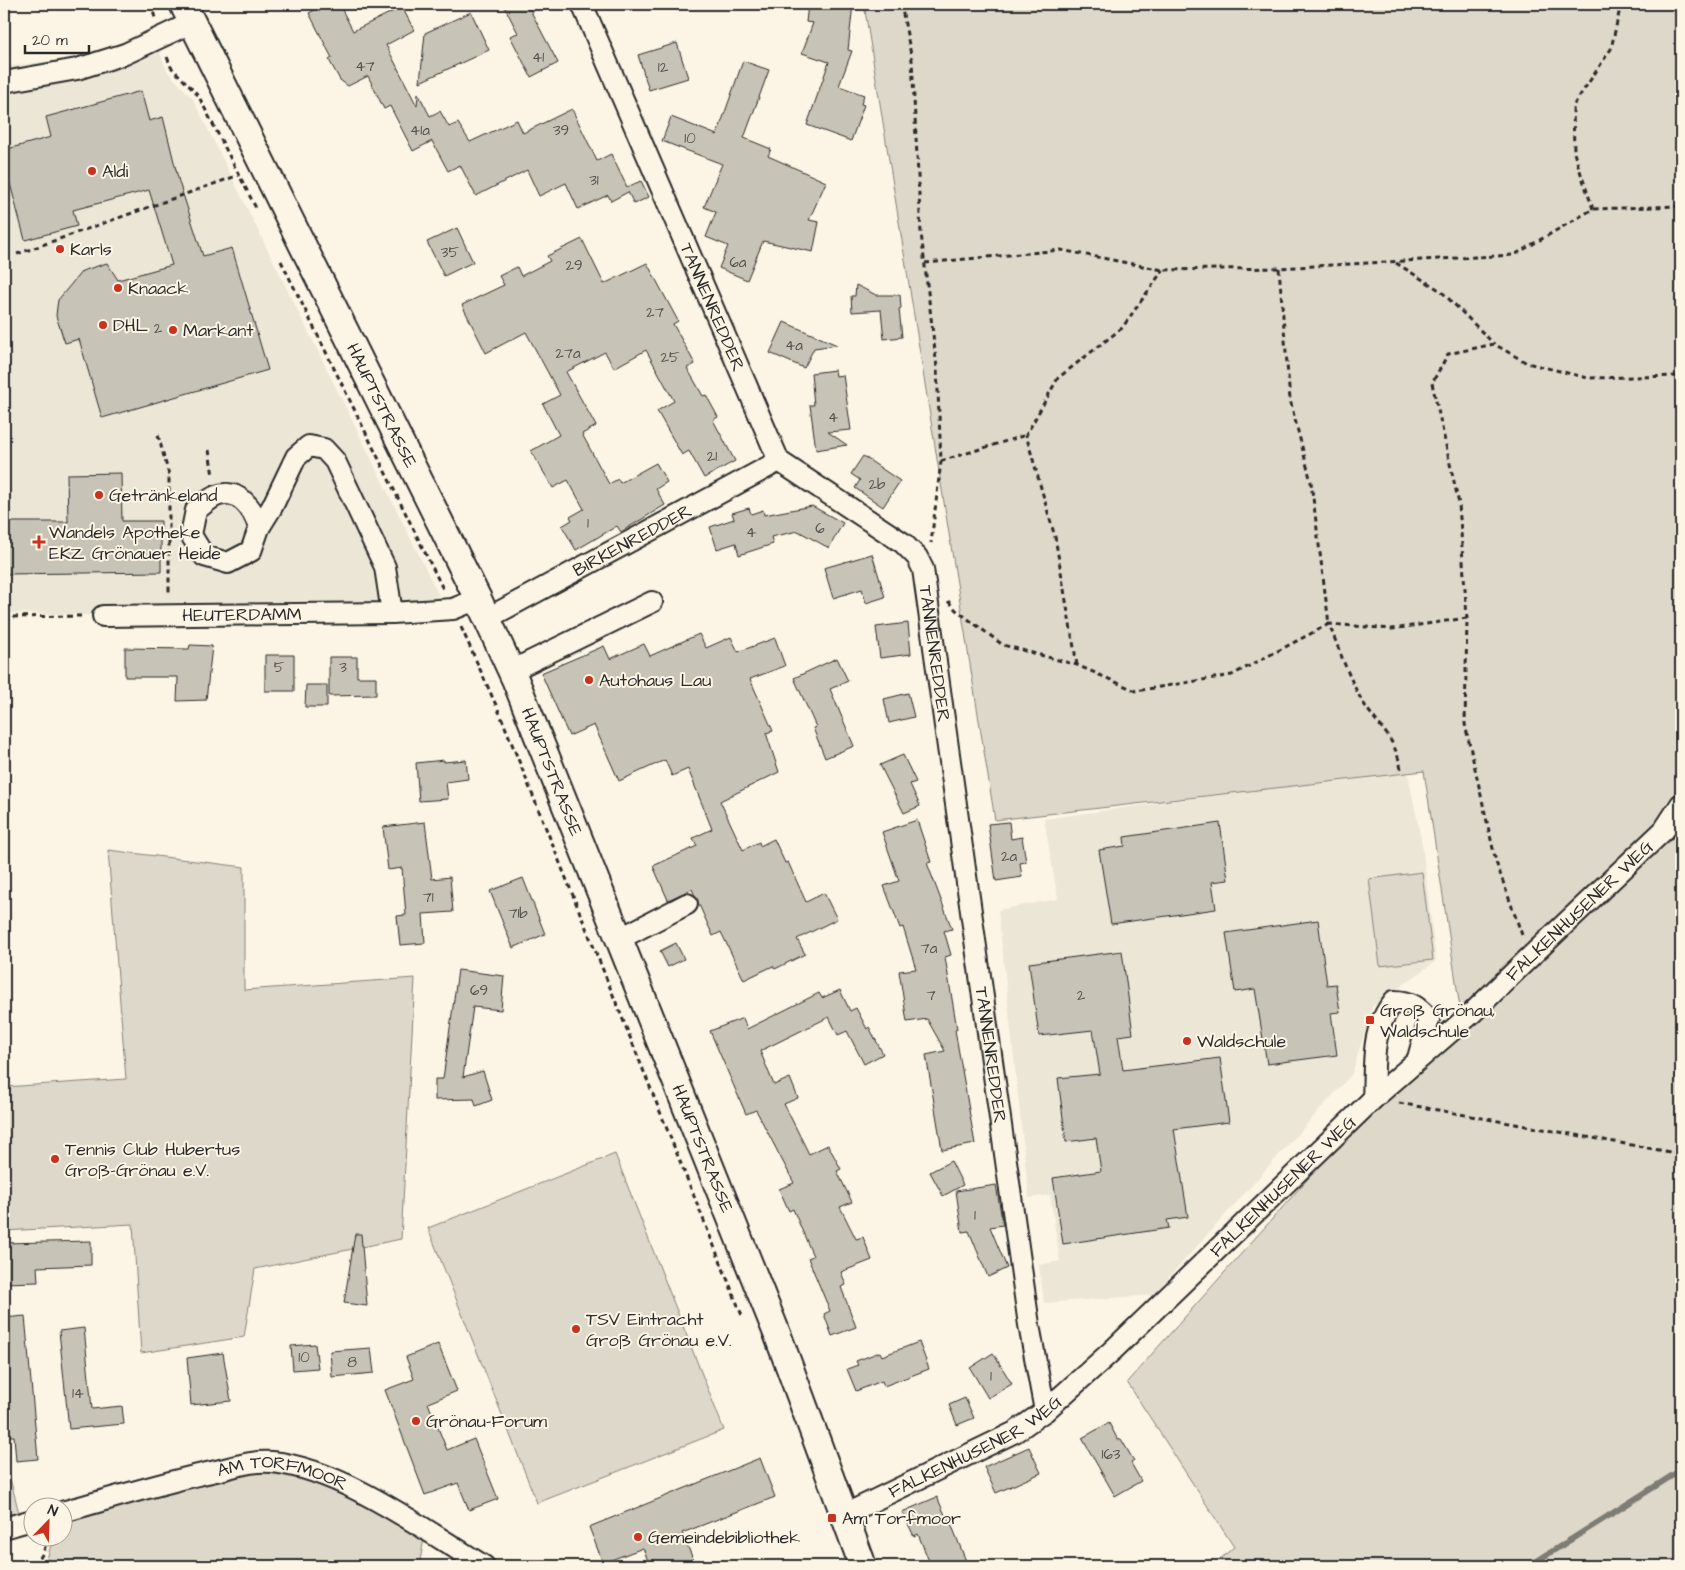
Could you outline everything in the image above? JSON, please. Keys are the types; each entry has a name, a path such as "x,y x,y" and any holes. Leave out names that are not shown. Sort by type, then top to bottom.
{"main road":[{"name":"HAUPTSTRASSE","path":"187,13 511,671 778,1336 863,1566"}],"street":[{"name":"TANNENREDDER","path":"582,4 779,461 903,543 916,557 923,569 1029,1325 1044,1410"},
{"path":"4,82 77,69 125,54 160,38 187,13"},
{"path":"259,528 255,513 245,501 231,495 216,496 196,510 191,535 204,556 228,563 251,551 259,528 272,507 296,458 309,446 324,449 335,460 385,567 392,613"},
{"name":"BIRKENREDDER","path":"482,609 779,461"},
{"path":"511,671 652,602"},
{"name":"HEUTERDAMM","path":"103,616 392,613 482,609"},
{"name":"FALKENHUSENER WEG","path":"844,1515 1015,1432 1044,1410 1113,1350 1373,1099 1471,1014 1664,830 1681,804"},
{"path":"619,939 687,904"},
{"path":"1373,1099 1377,1030 1383,1015 1394,1002 1407,1001 1416,1006 1429,1019 1418,1058"},
{"name":"AM TORFMOOR","path":"72,1509 189,1477 254,1462 271,1462 314,1470 346,1484 484,1566"},
{"path":"4,1528 22,1523"}],"path":[{"path":"151,4 160,38 171,67 198,95 258,213"},
{"path":"901,4 912,60 925,263 937,368 941,461 930,555 923,569"},
{"path":"1592,209 1574,153 1573,106 1611,49 1621,4"},
{"path":"17,254 239,175"},
{"path":"925,263 1061,250 1162,270 1279,268 1514,255 1592,209 1681,206"},
{"path":"279,256 453,609 500,714 745,1323"},
{"path":"1396,262 1441,291 1494,344 1527,363 1588,378 1681,376"},
{"path":"1279,268 1290,400 1311,482 1329,624 1362,700 1384,728 1397,752 1401,769"},
{"path":"941,461 1026,435 1058,378 1122,328 1162,270"},
{"path":"1494,344 1448,354 1432,383 1459,504 1467,618 1465,724 1496,862 1530,957"},
{"path":"158,435 169,475 169,572"},
{"path":"1026,435 1055,537 1078,666"},
{"path":"209,450 216,496"},
{"path":"945,596 956,610 1003,644 1078,666 1136,691 1232,675 1329,624 1392,629 1467,618"},
{"path":"4,617 103,616"},
{"path":"1373,1099 1681,1154"},
{"path":"35,1566 45,1548"}],"shaded area":[{"path":"864,4 1681,4 1681,1566 1212,1566 1234,1547 1127,1382 1460,1008 1424,771 995,820"},
{"path":"151,28 167,71 193,99 451,620 385,622 4,613 4,67 72,58 117,44"},
{"name":"Waldschule","path":"1407,768 1422,844 1436,961 1372,1007 1352,1074 1153,1295 1044,1303 1039,1265 1060,1261 1050,1195 1029,1198 998,910 1058,899 1044,819"},
{"path":"108,850 244,867 244,990 415,978 401,1239 255,1269 244,1337 141,1353 133,1224 4,1231 4,1087 126,1079"},
{"path":"1422,872 1433,960 1380,966 1369,879"},
{"name":"TSV Eintracht Groß Grönau e.V.","path":"615,1154 724,1430 537,1503 428,1228"},
{"path":"4,1455 19,1513 4,1518"},
{"path":"283,1464 426,1528 419,1566 45,1566 50,1548 72,1548 72,1509"}],"building":[{"path":"326,4 339,4 353,31 402,7 414,30 386,45 417,106 418,93 430,116 440,111 449,127 458,123 470,142 517,120 523,133 572,109 597,161 611,154 627,187 641,181 649,197 634,204 628,192 611,201 608,195 578,209 566,183 539,196 527,170 476,196 460,165 448,171 432,141 413,151 390,106 384,109 368,76 348,86 340,80 329,60 332,58 309,13"},
{"path":"503,4 527,4 558,63 531,77 510,36 518,33"},
{"path":"808,4 853,4 848,50 852,51 839,86 864,95 861,104 864,105 851,141 807,125 829,62 802,53 813,23 806,22"},
{"path":"471,12 489,50 420,82 425,33"},
{"path":"677,43 688,78 649,90 638,55"},
{"path":"743,61 769,70 744,138 771,149 768,156 826,182 809,220 819,222 813,252 763,241 747,280 719,268 728,246 706,237 716,212 704,207 722,164 662,141 671,117 717,135"},
{"path":"141,91 149,121 163,117 179,182 203,256 232,248 268,370 102,418 79,339 65,343 56,316 58,300 82,271 107,263 118,280 172,265 149,190 73,210 77,226 25,240 4,161 4,150 51,137 46,117"},
{"path":"457,228 473,262 444,276 427,242"},
{"path":"582,239 604,284 647,263 678,321 673,324 695,364 687,368 703,396 706,395 718,417 713,420 735,461 704,478 689,451 682,455 657,411 674,401 646,350 614,368 605,352 566,372 596,426 582,434 609,484 618,479 620,483 656,463 667,482 656,489 665,505 621,532 617,526 576,550 562,526 572,520 570,517 584,509 568,480 553,488 531,451 559,435 543,404 560,395 526,332 486,353 462,305 504,285 499,276 517,267 521,276 550,261 547,256"},
{"path":"856,285 876,295 900,295 901,308 899,309 902,337 884,339 881,310 852,312 851,296 855,296"},
{"path":"784,322 837,345 814,348 804,368 770,353"},
{"path":"835,370 836,376 843,375 851,430 828,432 847,445 816,450 810,405 814,405 811,373"},
{"path":"863,456 900,481 883,507 855,488 860,480 851,474"},
{"path":"121,473 122,521 161,521 161,572 4,574 4,522 68,522 67,474"},
{"path":"812,506 843,523 829,548 798,531 771,537 773,544 739,555 736,543 717,549 710,527 734,519 732,513 749,508 751,514 763,510 764,515"},
{"path":"872,554 885,597 866,603 862,589 833,598 824,568"},
{"path":"908,623 911,654 880,658 876,627"},
{"path":"699,634 706,648 731,637 738,652 775,638 785,666 750,679 773,731 766,733 779,772 720,801 743,850 759,842 760,846 774,839 785,863 788,862 806,902 824,893 837,919 797,939 805,954 775,969 773,966 744,980 721,932 713,936 692,889 668,900 653,866 697,846 693,838 712,829 688,769 672,776 665,760 619,781 594,725 569,736 541,673 604,646 610,659 644,644 650,656"},
{"path":"190,645 212,646 206,700 177,701 178,677 125,677 125,648 189,649"},
{"path":"265,655 294,655 294,691 265,691"},
{"path":"329,657 357,657 357,677 376,677 376,695 329,696"},
{"path":"837,658 848,681 830,689 854,746 825,758 813,728 816,727 794,678"},
{"path":"306,685 327,685 327,707 305,707"},
{"path":"908,693 914,717 889,723 884,699"},
{"path":"903,755 916,782 910,784 920,806 904,813 880,765"},
{"path":"444,760 444,762 466,760 468,779 446,782 448,799 419,801 416,763"},
{"path":"917,820 931,862 927,863 952,929 944,931 951,955 945,957 957,1029 955,1030 975,1144 942,1150 926,1055 945,1051 927,1019 907,1022 899,971 916,969 903,927 900,928 884,886 899,881 882,832"},
{"path":"425,822 432,879 450,877 453,912 423,914 425,943 400,945 397,916 406,915 402,868 388,870 383,827"},
{"path":"1009,822 1011,839 1022,837 1026,862 1020,863 1022,877 996,881 988,824"},
{"path":"1220,823 1228,880 1212,882 1216,909 1111,924 1099,850 1125,846 1124,837"},
{"path":"523,878 545,934 513,948 490,891"},
{"path":"1318,920 1327,985 1336,984 1340,1012 1331,1013 1337,1055 1267,1064 1255,989 1235,992 1226,933"},
{"path":"676,943 684,959 668,967 660,951"},
{"path":"1122,951 1133,1034 1118,1036 1123,1070 1220,1058 1229,1122 1174,1129 1188,1217 1167,1220 1169,1228 1063,1244 1053,1178 1101,1171 1096,1138 1066,1142 1058,1078 1100,1074 1093,1030 1039,1036 1029,963"},
{"path":"458,970 504,976 501,1010 473,1007 463,1077 483,1071 492,1100 476,1106 474,1099 435,1100 435,1079 443,1079"},
{"path":"840,990 850,1011 856,1008 867,1029 869,1027 883,1054 864,1064 847,1031 838,1035 829,1017 760,1051 774,1085 790,1078 798,1098 784,1104 809,1154 828,1145 841,1169 837,1171 852,1202 840,1207 856,1239 863,1237 872,1260 841,1272 846,1285 841,1287 856,1327 832,1336 824,1314 830,1311 808,1258 813,1256 793,1209 789,1211 779,1189 794,1183 756,1110 746,1114 710,1031 743,1018 747,1029 819,993 822,998"},
{"path":"951,1161 963,1185 943,1196 930,1172"},
{"path":"996,1185 1003,1225 990,1227 1007,1268 988,1277 969,1231 962,1232 956,1191"},
{"path":"355,1234 361,1234 367,1306 344,1303"},
{"path":"91,1241 91,1265 37,1267 38,1282 4,1283 4,1243"},
{"path":"25,1316 38,1459 16,1461 14,1436 9,1436 4,1383 4,1318"},
{"path":"84,1328 92,1409 122,1406 124,1424 69,1429 59,1331"},
{"path":"919,1342 929,1369 884,1386 882,1381 856,1391 847,1369 858,1365 856,1361 880,1352 882,1356"},
{"path":"315,1344 318,1368 293,1370 291,1346"},
{"name":"Grönau-Forum","path":"438,1344 457,1391 428,1403 447,1450 474,1439 498,1499 469,1510 458,1483 425,1495 385,1390 414,1379 406,1357"},
{"path":"371,1348 374,1373 332,1377 330,1351"},
{"path":"223,1353 231,1401 191,1405 187,1358"},
{"path":"993,1353 1012,1384 988,1398 970,1368"},
{"path":"965,1398 974,1418 957,1425 949,1405"},
{"path":"1109,1423 1118,1440 1121,1439 1134,1461 1131,1463 1141,1481 1115,1496 1082,1438"},
{"path":"1029,1447 1041,1473 996,1493 984,1467"},
{"path":"760,1458 775,1497 682,1533 696,1566 650,1566 643,1548 603,1563 589,1527"},
{"path":"937,1497 946,1517 948,1516 968,1566 931,1566 918,1534 914,1536 902,1512"}],"waterway":[{"path":"1529,1566 1681,1470"}],"place":[{"name":"Aldi","path":"92,171"},
{"name":"Karls","path":"60,249"},
{"name":"Knaack","path":"118,288"},
{"name":"DHL","path":"103,325"},
{"name":"Markant","path":"173,330"},
{"name":"Getränkeland","path":"99,495"},
{"name":"Wandels Apotheke EKZ Grönauer Heide","path":"39,542"},
{"name":"Autohaus Lau","path":"589,680"},
{"name":"Groß Grönau, Waldschule","path":"1370,1020"},
{"name":"Waldschule","path":"1187,1041"},
{"name":"Tennis Club Hubertus Groß-Grönau e.V.","path":"55,1159"},
{"name":"TSV Eintracht Groß Grönau e.V.","path":"576,1329"},
{"name":"Grönau-Forum","path":"416,1421"},
{"name":"Am Torfmoor","path":"832,1518"},
{"name":"Gemeindebibliothek","path":"638,1537"}]}
